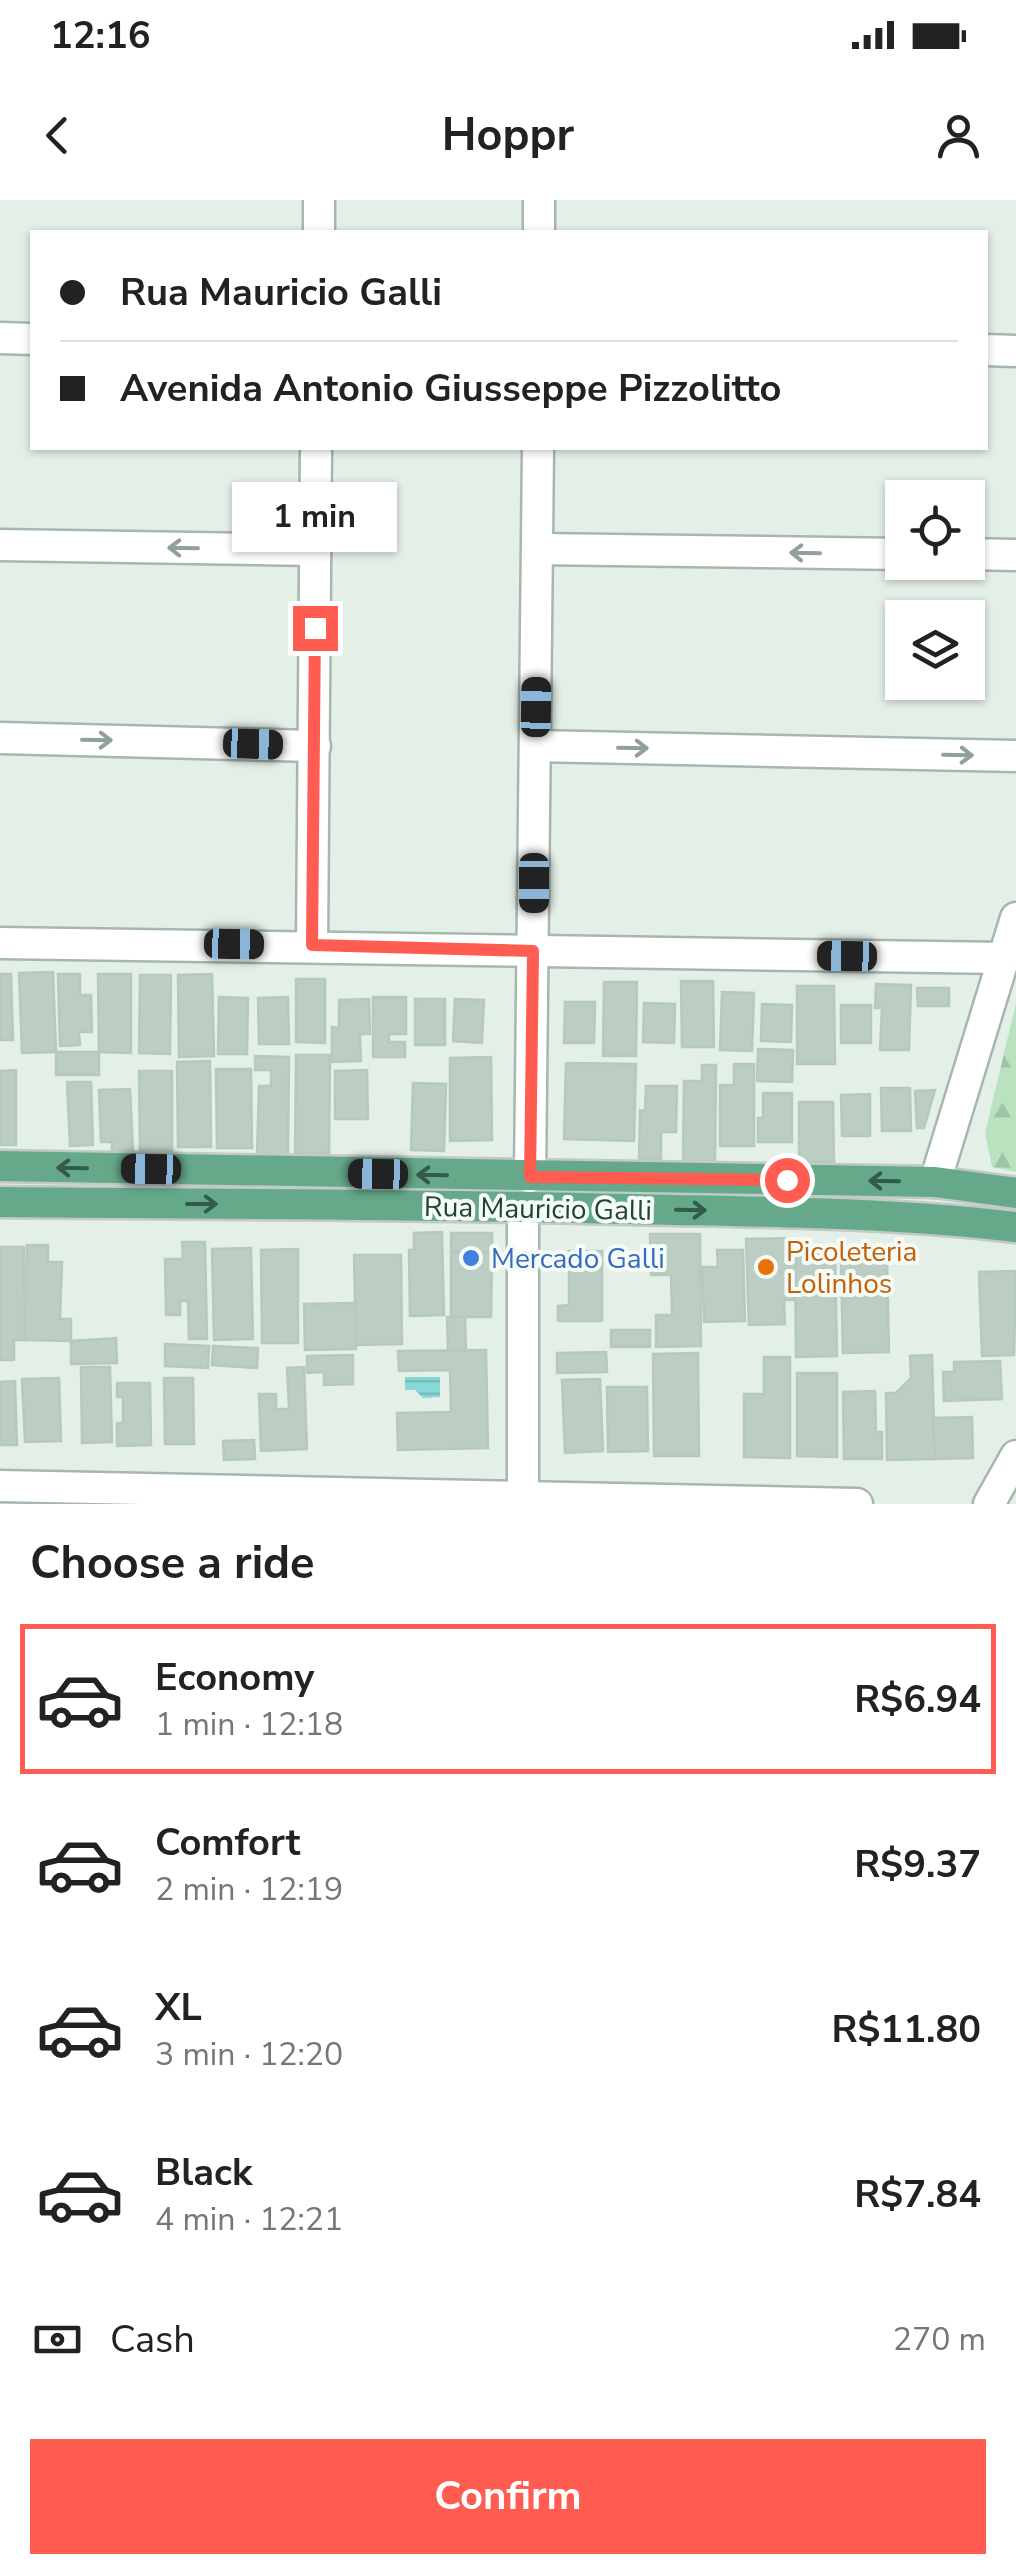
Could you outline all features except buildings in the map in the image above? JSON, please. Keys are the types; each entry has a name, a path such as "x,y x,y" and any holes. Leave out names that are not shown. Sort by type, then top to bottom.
{"main road":[{"name":"Rua Mauricio Galli","path":"0,1166 527,1192 1016,1227"},
{"name":"Rua Mauricio Galli","path":"0,1202 934,1182 1016,1193"}],"street":[{"path":"319,200 319,230"},
{"path":"539,200 539,230"},
{"path":"0,338 30,338"},
{"path":"988,350 1016,351"},
{"path":"312,945 316,450"},
{"path":"523,1500 538,450"},
{"path":"0,544 315,550"},
{"path":"538,550 885,554"},
{"path":"985,554 1016,555"},
{"path":"0,738 315,746"},
{"path":"535,746 1016,756"},
{"path":"934,1182 1016,918"},
{"path":"0,943 1004,958"},
{"path":"989,1504 1013,1469"},
{"path":"0,1486 523,1500 857,1504"}],"green space":[{"path":"1016,1003 1016,1172 992,1167 985,1133"}],"water":[{"path":"405,1377 440,1377 440,1397 423,1398 415,1390 405,1390"}],"place":[{"name":"Mercado Galli","path":"471,1258"},
{"name":"Picoleteria Lolinhos","path":"766,1267"}],"route":[{"path":"315,628 312,945 533,951 530,1177 787,1180"}]}
